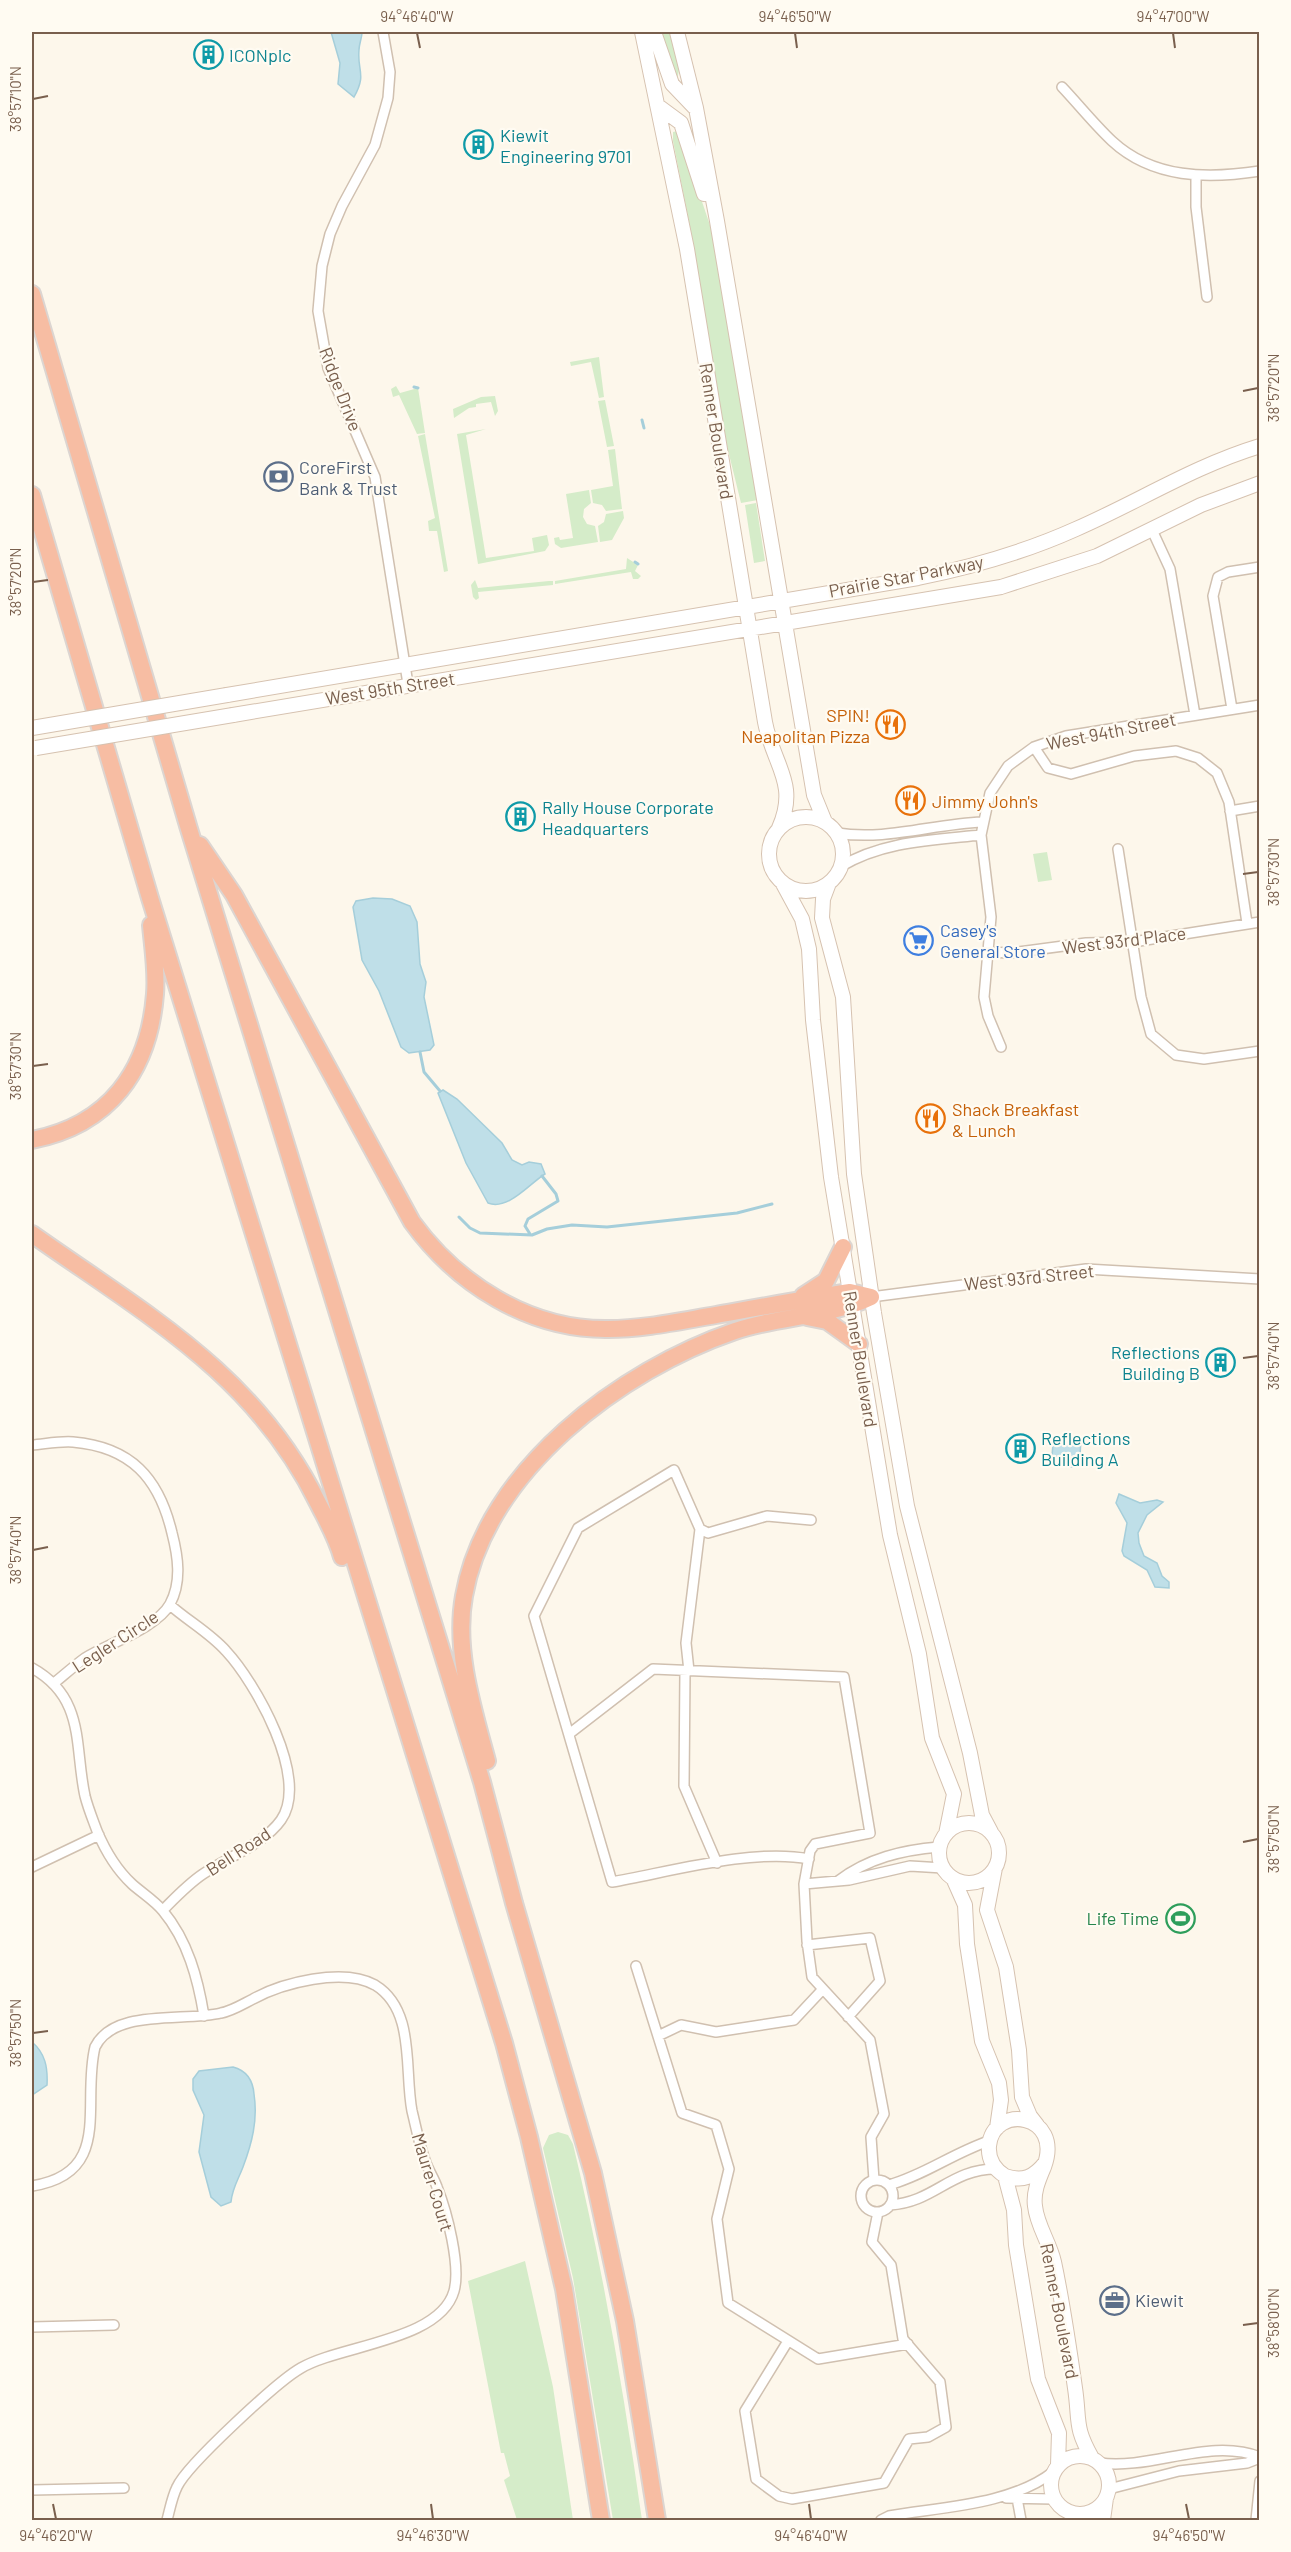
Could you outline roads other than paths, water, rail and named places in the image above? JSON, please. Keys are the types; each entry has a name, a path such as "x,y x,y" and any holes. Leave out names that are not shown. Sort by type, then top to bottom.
{"highway":[{"path":"32,294 189,829 482,1782 596,2184 625,2321 657,2520"},
{"path":"32,495 150,898 368,1607 440,1831 527,2129 566,2299 601,2520"},
{"path":"189,829 234,895 412,1222 427,1243 471,1283 492,1297 534,1316 583,1328 605,1329 653,1325 789,1302 871,1297"},
{"path":"32,1140 74,1127 103,1108 126,1084 143,1054 155,991 150,898"},
{"path":"32,1234 194,1350 243,1393 267,1421 303,1473 339,1547 353,1592 368,1607"},
{"path":"789,1302 826,1281 843,1247"},
{"path":"482,1782 490,1771 469,1695 461,1623 463,1596 469,1572 485,1532 508,1496 545,1451 572,1425 632,1380 719,1337 800,1316 851,1299"},
{"path":"800,1316 827,1321 859,1344"}],"main road":[{"name":"Renner Boulevard","path":"642,32 687,249 767,734 788,793 784,816 779,828"},
{"path":"654,32 672,84 696,108"},
{"name":"Renner Boulevard","path":"677,32 696,108 720,241 814,795 825,822"},
{"path":"658,106 681,123 720,241"},
{"name":"Prairie Star Parkway","path":"746,605 938,574 1004,556 1077,529 1187,472 1260,446"},
{"name":"Prairie Star Parkway","path":"749,630 1001,587 1097,556 1201,505 1260,483"},
{"name":"West 95th Street","path":"32,728 746,605"},
{"name":"West 95th Street","path":"34,748 408,684 749,630"},
{"path":"802,817 825,822 837,833 843,848 840,867 829,883 806,891 782,882 771,869 768,851 779,828 802,817"},
{"name":"Renner Boulevard","path":"782,882 802,919 809,949 813,1020 831,1177 890,1535 919,1654 928,1717 954,1794 946,1833"},
{"name":"Renner Boulevard","path":"829,883 823,899 822,918 842,988 854,1174 871,1297 907,1506 967,1743 982,1815 991,1832"},
{"path":"967,1823 983,1826 991,1832 999,1852 987,1910 1006,1967 1019,2057 1022,2097 1030,2116 1048,2140 1049,2148 1045,2163 1037,2173 1028,2178 1000,2172 989,2155 990,2141 997,2128 1001,2100 999,2083 982,2041 967,1944 965,1905 953,1878 943,1868 939,1847 946,1833 958,1825 967,1823"},
{"path":"953,1878 974,1882 984,1879 995,1868"},
{"path":"997,2128 1011,2120 1020,2119 1039,2126"},
{"name":"Renner Boulevard","path":"1045,2163 1037,2185 1034,2205 1054,2262 1076,2391 1078,2427 1096,2461"},
{"name":"Renner Boulevard","path":"1000,2172 1014,2210 1016,2245 1038,2379 1059,2433 1056,2468"},
{"path":"1067,2520 1056,2502 1050,2481 1056,2468 1074,2456 1096,2461 1109,2480 1103,2520"},
{"path":"1056,2502 1075,2514 1084,2514 1101,2506 1108,2494"}],"street":[{"name":"Ridge Drive","path":"383,32 390,72 388,98 375,145 342,206 330,234 322,266 318,311 328,368 375,477 408,684"},
{"path":"1062,87 1114,142 1153,166 1196,177 1260,171"},
{"path":"1196,177 1196,207 1207,297"},
{"path":"1152,530 1170,569 1195,715"},
{"path":"1232,709 1213,596 1214,586 1218,577 1228,572 1260,567"},
{"name":"West 94th Street","path":"1001,1047 988,1016 984,997 990,896 981,822 990,793 1002,773 1019,756 1034,747 1066,736 1260,705"},
{"path":"1034,747 1048,768 1071,774 1134,756 1176,751 1198,758 1217,773 1230,811 1247,923"},
{"path":"1230,811 1260,806"},
{"path":"837,833 868,837 944,824 981,822"},
{"path":"840,867 862,854 878,849 981,835"},
{"path":"1118,849 1141,997 1151,1034 1166,1049 1176,1055 1204,1059 1260,1051"},
{"name":"West 93rd Place","path":"987,952 1011,953 1086,944 1133,942 1260,922"},
{"name":"West 93rd Street","path":"871,1297 1086,1269 1260,1280"},
{"name":"Legler Circle","path":"32,1445 70,1442 100,1446 123,1455 147,1476 164,1506 176,1548 179,1570 170,1605 146,1625 86,1657 53,1684"},
{"path":"717,1863 684,1786 686,1643 700,1529 674,1470 578,1528 534,1616 612,1882 756,1856 809,1859"},
{"path":"700,1529 708,1533 767,1516 811,1520"},
{"name":"Bell Road","path":"163,1910 201,1875 274,1828 288,1807 290,1791 283,1753 253,1686 217,1641 170,1605"},
{"path":"32,1668 53,1684 66,1702 77,1728 85,1795 99,1835 125,1876 163,1910 179,1934 190,1960 204,2016"},
{"path":"569,1734 653,1669 844,1677 870,1833 815,1844 809,1859 804,1884 807,1946 812,1977 870,2040 884,2114 871,2137 874,2180"},
{"path":"32,1867 99,1835"},
{"path":"838,1881 852,1871 885,1856 906,1850 939,1847"},
{"path":"804,1884 838,1881 910,1866 943,1868"},
{"path":"807,1946 870,1938 880,1981 848,2017"},
{"path":"636,1966 682,2113 716,2125 729,2169 717,2219 728,2302 818,2359 908,2344"},
{"name":"Maurer Court","path":"32,2186 65,2176 80,2162 90,2132 93,2054 97,2042 107,2030 132,2021 224,2013 282,1986 339,1977 374,1984 398,2009 403,2026 408,2086 414,2117 425,2162 438,2189 455,2260 456,2276 453,2293 444,2310 429,2323 324,2358 286,2378 195,2462 177,2485 167,2520"},
{"path":"658,2036 681,2025 716,2032 794,2020 823,1989"},
{"path":"889,2185 918,2176 942,2160 990,2141"},
{"path":"788,2341 745,2411 756,2480 779,2496 792,2499 884,2483 909,2439 928,2437 946,2427 940,2382 903,2339 891,2265 872,2242 878,2212 890,2205 921,2198 958,2175 982,2169 1000,2172"},
{"path":"878,2212 869,2209 862,2198 863,2189 874,2180 889,2185 893,2195 890,2205"},
{"path":"32,2327 114,2325"},
{"path":"1096,2461 1129,2465 1221,2451 1245,2451 1260,2458"},
{"path":"1108,2494 1179,2471 1247,2463 1260,2458"},
{"path":"880,2520 889,2516 997,2498 1029,2488 1056,2468"},
{"path":"1256,2520 1260,2481"},
{"path":"32,2490 124,2488"},
{"path":"997,2498 1056,2502"},
{"path":"1017,2498 1021,2520"}],"water":[{"path":"331,32 362,32 359,48 361,78 354,97 338,84 340,63"},
{"path":"373,898 392,899 410,906 417,922 420,964 426,982 424,997 434,1045 430,1050 409,1053 401,1047 379,991 362,960 353,907 356,901"},
{"path":"443,1090 457,1099 502,1143 512,1160 522,1165 529,1162 541,1164 545,1174 511,1200 496,1204 488,1203 466,1163 438,1093"},
{"path":"1060,1437 1081,1438 1080,1456 1073,1456 1072,1467 1063,1466 1064,1462 1058,1462 1058,1457 1052,1456 1053,1444 1059,1444"},
{"path":"1119,1494 1140,1503 1157,1500 1163,1502 1147,1515 1138,1533 1144,1556 1157,1563 1162,1576 1169,1582 1169,1588 1155,1587 1147,1570 1124,1556 1122,1551 1127,1523 1116,1503"},
{"path":"32,2042 43,2056 47,2085 32,2095"},
{"path":"233,2067 246,2074 251,2081 255,2122 249,2149 231,2202 221,2206 211,2197 199,2152 204,2115 193,2090 193,2079 199,2071"}],"waterway":[{"path":"414,387 418,388"},
{"path":"642,420 644,428"},
{"path":"420,1052 424,1072 440,1091"},
{"path":"530,1234 525,1226 528,1219 558,1201 556,1194 542,1176"},
{"path":"459,1217 470,1228 480,1233 532,1235 547,1229 572,1225 607,1227 737,1213 772,1204"}],"place":[{"name":"ICONplc","path":"208,55"},
{"name":"Kiewit Engineering 9701","path":"479,145"},
{"name":"CoreFirst Bank & Trust","path":"278,477"},
{"name":"SPIN! Neapolitan Pizza","path":"891,725"},
{"name":"Jimmy John's","path":"911,801"},
{"name":"Rally House Corporate Headquarters","path":"521,817"},
{"name":"Casey's General Store","path":"919,940"},
{"name":"Shack Breakfast & Lunch","path":"931,1119"},
{"name":"Reflections Building B","path":"1221,1362"},
{"name":"Reflections Building A","path":"1020,1448"},
{"name":"Life Time","path":"1180,1918"},
{"name":"Kiewit","path":"1114,2300"}]}
